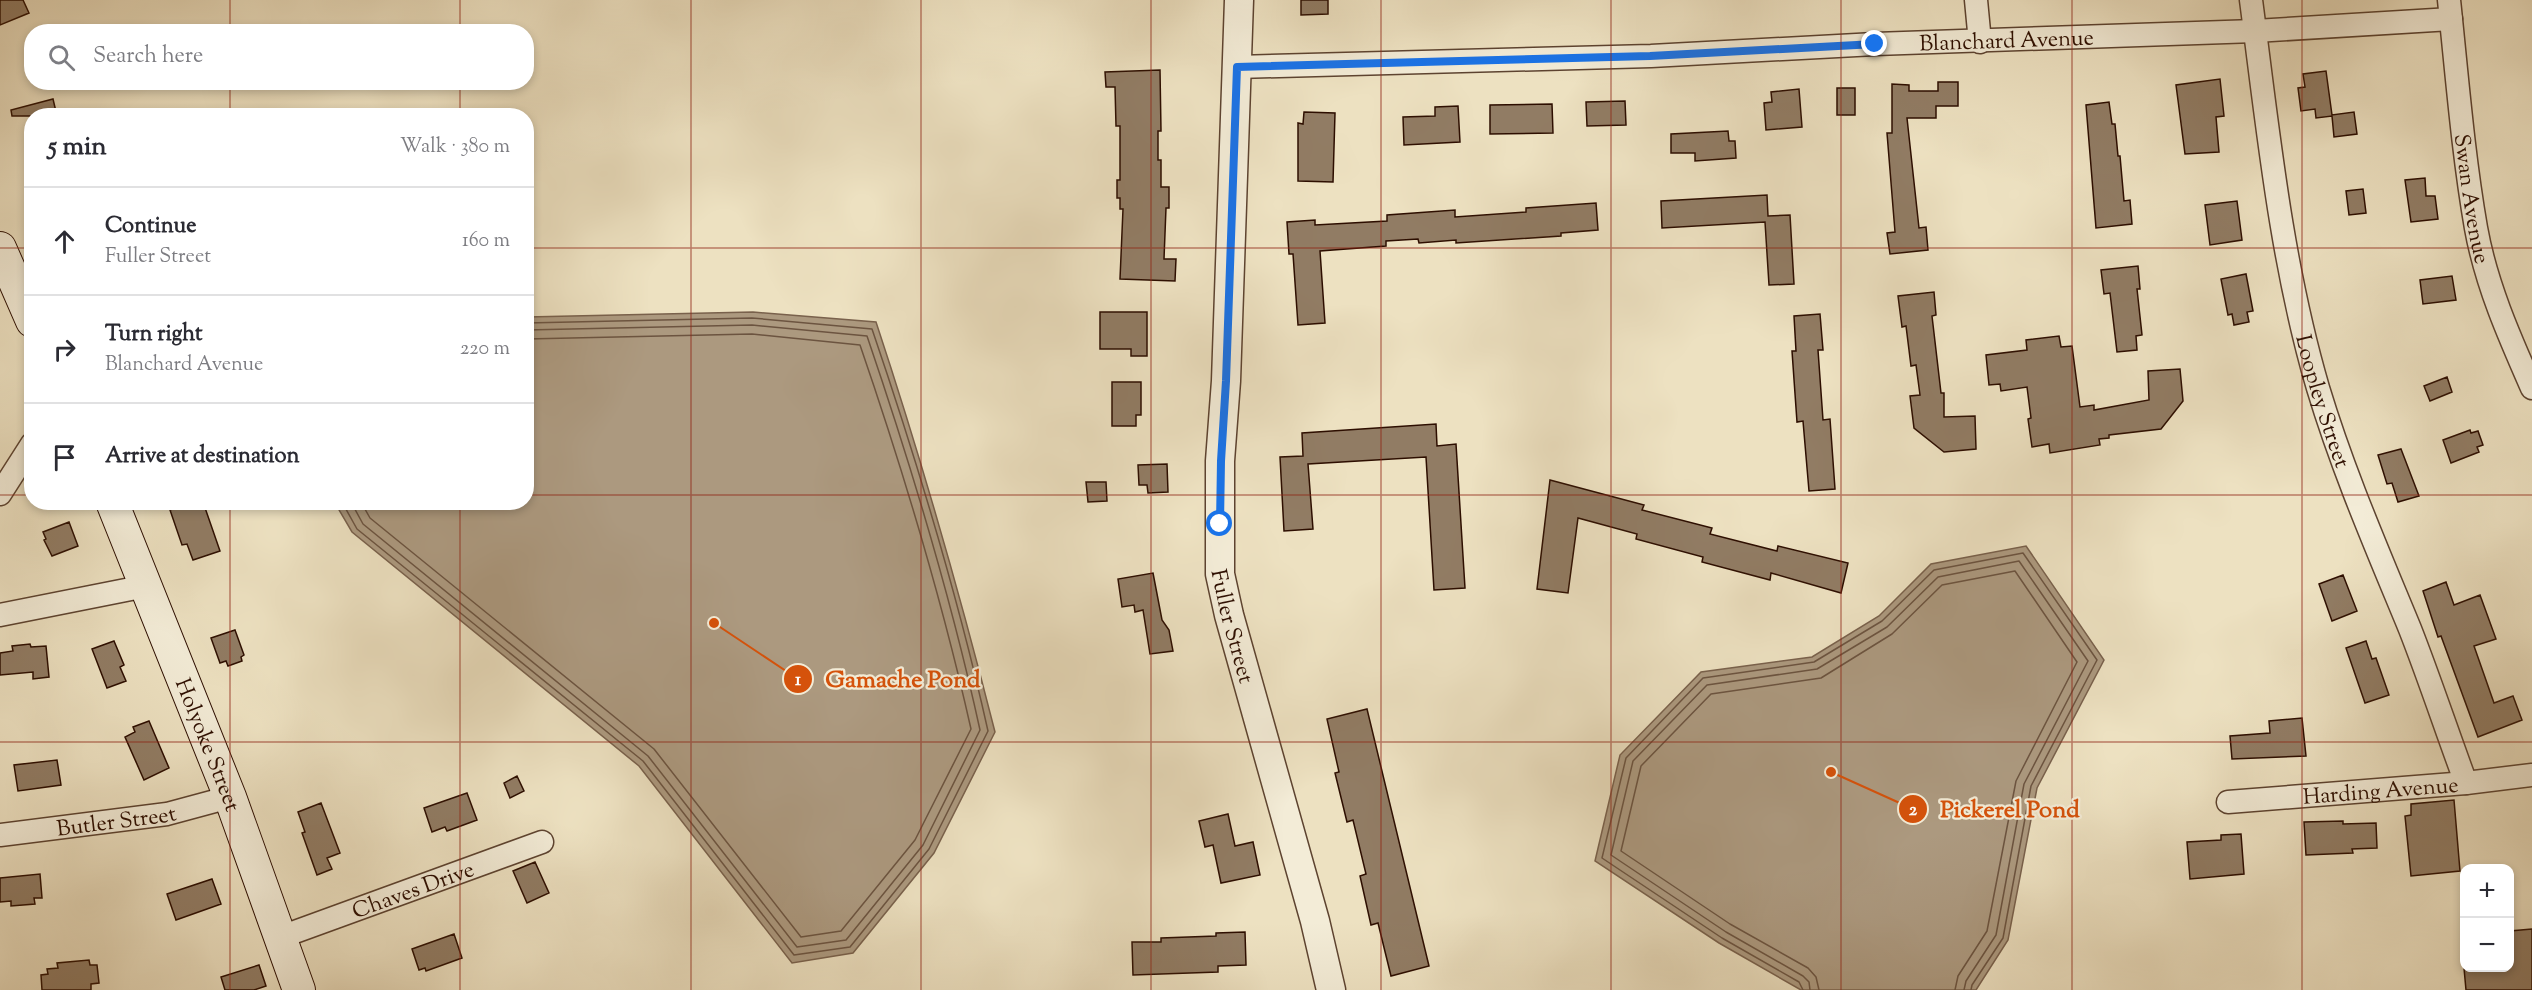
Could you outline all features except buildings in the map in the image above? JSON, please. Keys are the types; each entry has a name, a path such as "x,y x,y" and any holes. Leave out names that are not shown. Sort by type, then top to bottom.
{"main road":[{"path":"0,248 24,303"},
{"name":"Holyoke Street","path":"115,510 230,797 299,990"}],"street":[{"name":"Fuller Street","path":"1239,0 1226,381 1221,461 1221,574 1230,615 1315,921 1331,990"},
{"path":"1976,0 1980,42"},
{"name":"Loopley Street","path":"2251,0 2297,307 2318,386 2340,459 2411,632 2466,783"},
{"name":"Blanchard Avenue","path":"1237,67 1650,56 1875,44 2255,31 2450,9"},
{"name":"Swan Avenue","path":"2450,9 2476,229 2507,331 2532,388"},
{"path":"0,494 24,456"},
{"path":"0,615 146,586"},
{"name":"Harding Avenue","path":"2228,802 2466,783 2532,775"},
{"name":"Butler Street","path":"0,835 167,814 230,797"},
{"name":"Chaves Drive","path":"281,937 542,842"}],"water":[{"path":"753,312 876,322 939,526 995,732 934,853 853,953 792,963 639,766 352,532 339,510 534,510 534,317"},
{"path":"2026,546 2104,660 2037,788 2008,940 1976,990 1801,990 1719,943 1595,861 1620,755 1701,672 1812,657 1879,616 1931,564"}],"place":[{"name":"Gamache Pond","path":"714,623"},
{"name":"Pickerel Pond","path":"1831,772"}],"route":[{"path":"1220,524 1237,67 1650,56 1875,44"}]}
